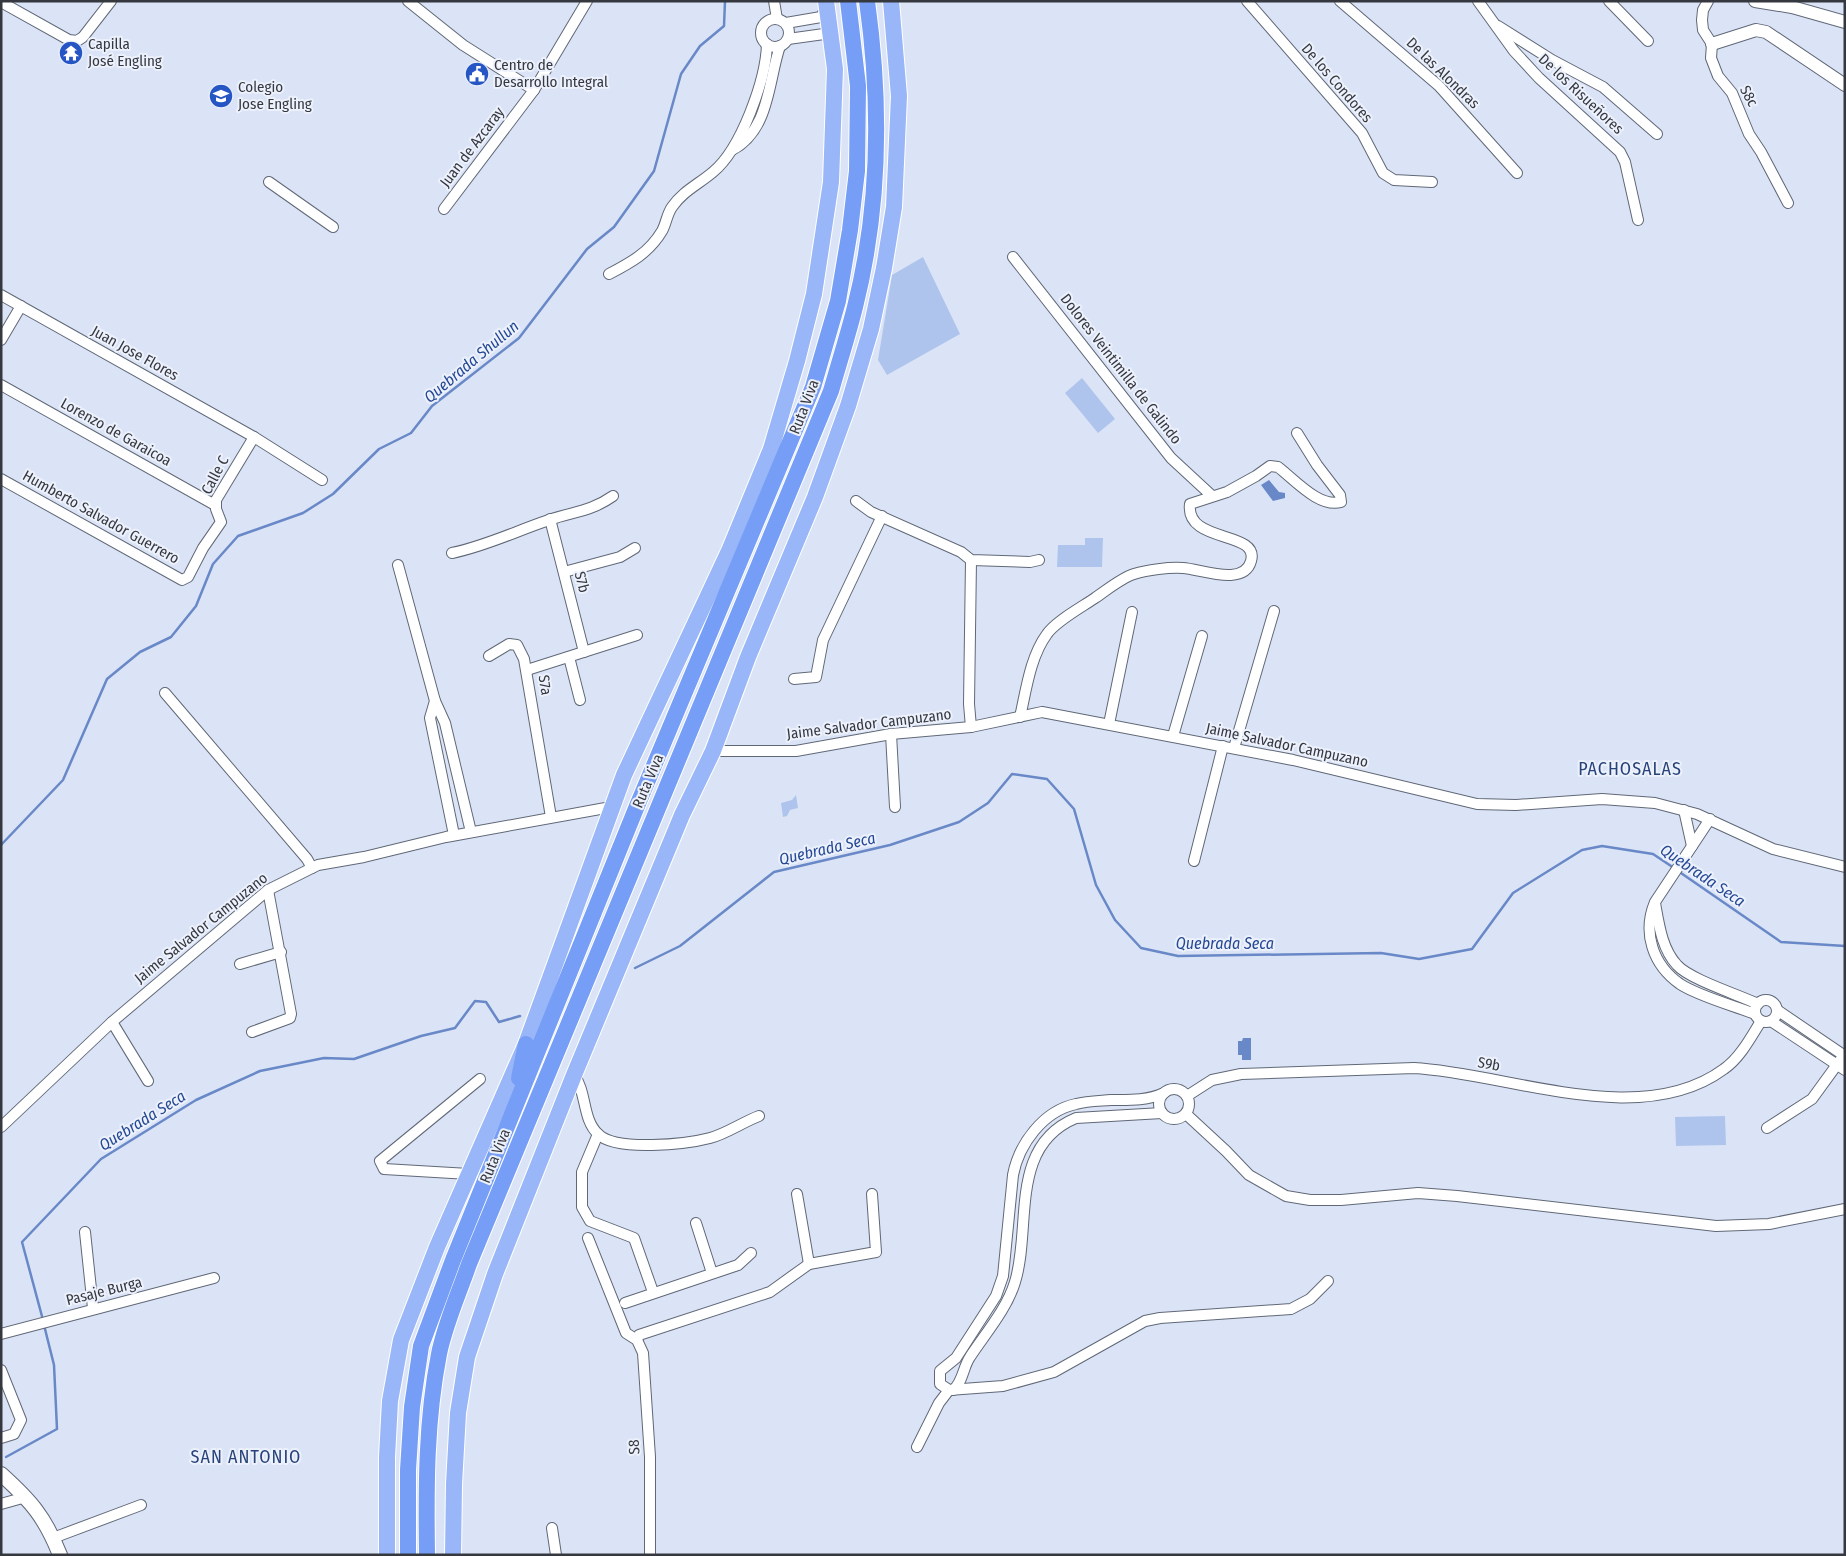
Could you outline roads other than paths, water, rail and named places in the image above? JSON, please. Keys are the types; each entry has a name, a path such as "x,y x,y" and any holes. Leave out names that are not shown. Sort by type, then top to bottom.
{"highway":[{"name":"Ruta Viva","path":"408,1555 410,1434 421,1346 510,1119 641,797 813,387 838,300 850,230 857,170 858,86 848,1"},
{"name":"Ruta Viva","path":"427,1555 426,1472 430,1410 439,1352 469,1264 831,391 856,306 868,232 875,171 876,85 867,1"},
{"path":"510,1119 526,1044"}],"main road":[{"path":"453,1555 458,1413 467,1357 495,1274 574,1075 682,815 713,751 748,657 815,497 848,406 871,328 884,268 894,207 900,96 891,1"},
{"name":"Ruta Viva","path":"387,1555 387,1457 390,1401 401,1340 437,1247 526,1044 611,807 741,522 771,448 797,361 814,294 831,182 835,69 826,4"},
{"path":"1,1474 26,1497 43,1518 60,1555"}],"street":[{"path":"1,2 68,40 77,41 83,37 111,1"},
{"path":"408,1 463,45 534,90"},
{"name":"Juan de Azcaray","path":"444,209 492,154 534,90 587,1"},
{"path":"774,1 781,21 789,29 788,38"},
{"name":"De los Condores","path":"1247,1 1261,20 1362,133 1383,173 1394,180 1432,182"},
{"name":"De las Alondras","path":"1340,1 1439,86 1518,173"},
{"name":"De los Risueñores","path":"1478,1 1514,51 1539,78 1620,152 1625,162 1638,220"},
{"path":"1609,1 1648,41"},
{"name":"S8c","path":"1708,1 1703,10 1703,30 1712,44 1711,58 1718,76 1732,93 1749,134 1761,152 1788,203"},
{"path":"1755,1 1792,7 1845,22"},
{"path":"609,274 642,255 662,230 672,207 695,183 713,172 732,150 757,94 767,60 767,44 762,36 767,22 821,17 826,4"},
{"path":"1493,23 1552,60 1603,87 1657,134"},
{"path":"1712,44 1751,31 1766,32 1845,85"},
{"path":"732,150 744,144 757,125 766,102 780,46 788,38 824,34 831,42"},
{"path":"767,44 780,46"},
{"path":"269,182 333,226"},
{"name":"Dolores Veintimilla de Galindo","path":"1013,257 1171,458 1211,495"},
{"name":"Juan Jose Flores","path":"1,295 254,437 322,480"},
{"path":"1,340 21,306"},
{"name":"Lorenzo de Garaicoa","path":"1,385 215,505"},
{"path":"1020,717 1029,679 1047,634 1109,589 1133,574 1181,568 1231,576 1246,570 1252,561 1251,553 1243,543 1204,530 1193,522 1189,514 1190,504 1211,495 1227,492 1270,466 1278,467 1322,501 1333,504 1341,502 1340,495 1317,466 1296,433"},
{"name":"Calle C","path":"186,580 203,548 221,522 215,505 254,437"},
{"name":"Humberto Salvador Guerrero","path":"1,479 182,580 186,580"},
{"path":"452,553 472,549 550,519 598,507 613,496"},
{"path":"856,501 871,512 961,552 971,560 1030,562 1039,560"},
{"path":"794,679 816,677 823,640 882,516"},
{"name":"S7b","path":"550,519 584,652"},
{"path":"564,572 620,557 634,548"},
{"path":"971,560 971,727"},
{"path":"398,565 434,701 445,723 471,832"},
{"path":"1194,861 1228,747 1274,611"},
{"path":"1110,724 1132,612"},
{"name":"S7a","path":"551,817 527,670 637,635"},
{"path":"1173,736 1202,636"},
{"path":"489,656 509,644 517,645 521,650 527,670"},
{"path":"569,657 580,700"},
{"path":"165,693 307,859 312,868"},
{"path":"434,701 430,718 454,835"},
{"name":"Jaime Salvador Campuzano","path":"713,751 796,751 891,734 971,727 1042,712 1293,760 1477,804 1516,806 1602,799 1655,803 1710,819 1773,849 1845,867"},
{"path":"891,734 895,807"},
{"name":"Jaime Salvador Campuzano","path":"1,1127 112,1022 268,890 312,868 454,835 611,807"},
{"path":"1684,810 1690,848"},
{"path":"1710,819 1661,892 1649,917 1649,935 1657,958 1668,973 1681,984 1761,1015 1845,1070"},
{"path":"252,1032 291,1016 281,952 268,890"},
{"path":"240,964 281,952"},
{"path":"1761,1015 1767,1000 1775,1005 1777,1010 1844,1056 1836,1064 1812,1099 1767,1128"},
{"name":"S9b","path":"1187,1096 1212,1080 1241,1074 1414,1068 1439,1070 1572,1093 1617,1097 1661,1096 1709,1079 1726,1068 1761,1015 1777,1014 1777,1010"},
{"path":"112,1022 148,1081"},
{"path":"574,1075 580,1085 592,1125 598,1134 615,1143 660,1144 710,1138 759,1116"},
{"path":"469,1174 384,1168 380,1161 480,1079"},
{"path":"1164,1093 1159,1103 1162,1113 1166,1117 1176,1119 1186,1114 1189,1108 1187,1096 1178,1089 1173,1089 1148,1099 1075,1104 1050,1116 1027,1141 1016,1163 1013,1175 1003,1276 999,1290 956,1358 940,1371 940,1384 951,1390 993,1388 1054,1372 1145,1321 1160,1318 1291,1310 1310,1299 1328,1282"},
{"path":"917,1447 939,1403 960,1382 965,1364 1010,1296 1015,1284 1027,1182 1039,1150 1046,1139 1065,1122 1076,1118 1162,1113"},
{"path":"1186,1114 1226,1151 1249,1176 1286,1196 1310,1200 1341,1200 1418,1193 1716,1226 1769,1224 1845,1209"},
{"path":"598,1134 582,1172 582,1207 590,1221 634,1238 653,1292"},
{"path":"797,1194 809,1264"},
{"path":"637,1340 639,1335 770,1292 809,1264 876,1252 872,1194"},
{"path":"696,1223 712,1273"},
{"path":"85,1232 93,1308"},
{"name":"S8","path":"588,1238 626,1333 637,1340 643,1353 650,1457 650,1555"},
{"path":"624,1303 738,1264 751,1253"},
{"name":"Pasaje Burga","path":"1,1334 93,1308 214,1278"},
{"path":"1,1370 21,1420 14,1434 1,1438"},
{"path":"1,1504 26,1497"},
{"path":"53,1538 141,1505"},
{"path":"552,1528 556,1555"}],"waterway":[{"name":"Quebrada Shullun","path":"1,845 63,780 107,679 140,652 171,637 196,606 213,564 238,536 303,513 333,494 379,449 411,433 432,406 519,338 587,249 614,227 654,171 681,74 700,46 724,26 725,1"},
{"name":"Quebrada Seca","path":"635,968 680,946 774,872 890,845 959,822 988,803 1012,774 1047,779 1074,809 1096,885 1115,920 1141,948 1178,956 1381,953 1419,959 1472,949 1513,893 1582,850 1602,846 1653,854 1674,868"},
{"name":"Quebrada Seca","path":"1678,871 1781,942 1845,946"},
{"name":"Quebrada Seca","path":"43,1320 22,1242 101,1159 196,1100 260,1071 324,1058 354,1059 421,1036 455,1028 475,1001 486,1002 499,1022 520,1016"},
{"name":"Quebrada Seca","path":"6,1457 57,1429 54,1365 44,1325"}],"place":[{"name":"Capilla José Engling","path":"71,53"},
{"name":"Centro de Desarrollo Integral","path":"477,74"},
{"name":"Colegio Jose Engling","path":"221,96"}],"district":[{"name":"PACHOSALAS","path":"1630,769"},
{"name":"SAN ANTONIO","path":"246,1457"}]}
